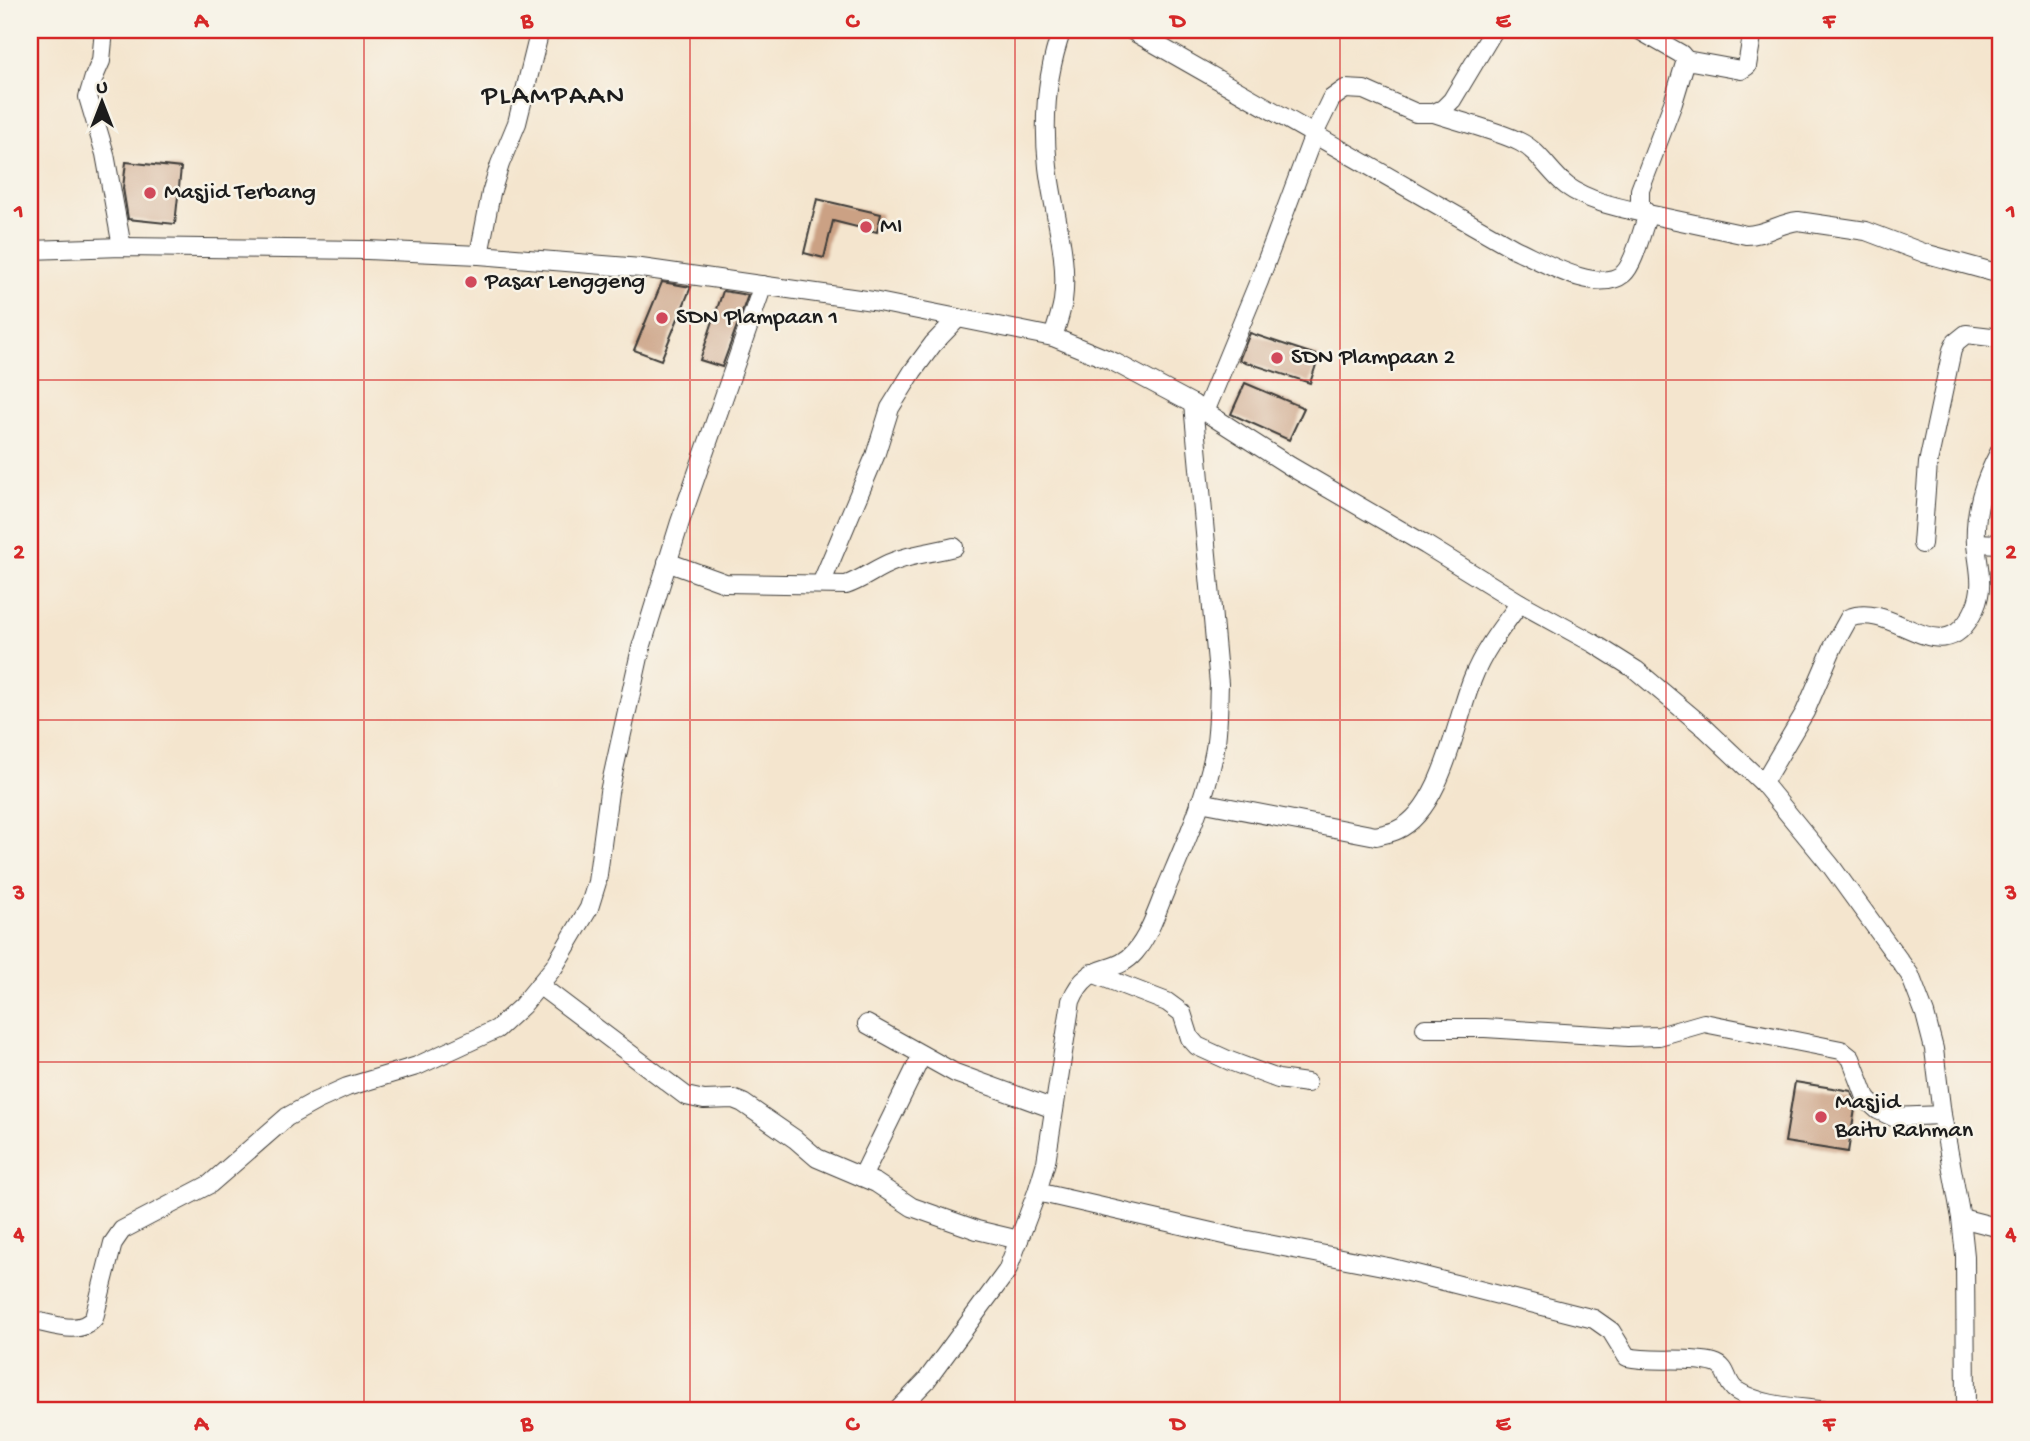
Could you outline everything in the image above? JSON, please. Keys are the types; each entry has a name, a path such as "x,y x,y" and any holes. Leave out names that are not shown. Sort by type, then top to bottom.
{"street":[{"path":"104,30 102,61 88,97 105,154 122,247"},
{"path":"479,255 491,193 517,123 540,30"},
{"path":"1053,337 1061,312 1063,277 1045,117 1049,76 1062,30"},
{"path":"1130,30 1516,249 1578,277 1598,281 1612,280 1624,274 1648,214"},
{"path":"1434,113 1452,100 1494,30"},
{"path":"1639,30 1681,54 1686,60 1737,71 1744,69 1748,62 1753,30"},
{"path":"1648,214 1640,206 1640,190 1686,60"},
{"path":"897,1411 926,1381 1007,1271 1046,1162 1071,1001 1076,988 1092,973 1127,961 1145,938 1200,802 1214,754 1219,684 1199,408 1259,281 1314,134 1331,99 1345,89 1364,90 1416,113 1434,113 1520,142 1533,151 1569,187 1607,204 1746,235 1760,235 1798,221 1856,229 1878,234 1955,263 2000,274"},
{"path":"30,250 122,247 367,250 479,255 640,268 873,301 1053,337 1114,362 1199,408 1290,466 1520,603 1593,643 1636,670 1705,728 1763,783 1831,866 1910,975 1925,1014 1934,1049 1942,1115 1961,1218 1965,1255 1966,1411"},
{"path":"30,1320 68,1328 90,1324 94,1318 113,1243 122,1230 210,1184 287,1117 316,1101 347,1087 417,1066 497,1029 522,1006 554,967 589,908 597,883 609,792 640,648 763,285"},
{"path":"821,583 875,457 890,408 912,371 957,319"},
{"path":"1922,544 1928,463 1952,350 1956,342 1966,334 2000,338"},
{"path":"1763,783 1805,712 1833,647 1849,618 1858,614 1869,616 1933,637 1951,638 1969,622 1978,602 1981,585 1976,543 1978,505 1981,492 2000,452"},
{"path":"1976,543 2000,544"},
{"path":"667,562 725,583 846,585 863,580 882,566 900,559 954,547"},
{"path":"1200,802 1376,836 1398,830 1419,813 1433,791 1472,679 1487,649 1520,603"},
{"path":"1092,973 1167,1002 1182,1013 1190,1038 1197,1046 1278,1079 1307,1083"},
{"path":"539,985 686,1096 704,1100 733,1099 743,1103 817,1158 876,1183 912,1208 977,1230 1019,1240"},
{"path":"1425,1028 1485,1028 1628,1037 1659,1036 1704,1023 1842,1050 1851,1058 1867,1100 1878,1110 1893,1117 1942,1115"},
{"path":"867,1024 955,1073 1054,1109"},
{"path":"862,1177 922,1055"},
{"path":"1037,1192 1242,1239 1388,1267 1594,1319 1611,1331 1627,1357 1713,1363 1724,1370 1733,1389 1744,1395 1767,1402 1827,1411"},
{"path":"1961,1218 2000,1228"}],"building":[{"name":"Masjid Terbang","path":"126,162 181,168 175,224 128,219 123,188"},
{"name":"MI","path":"817,199 881,214 877,232 833,221 824,258 804,253"},
{"name":"SDN Plampaan 1","path":"662,282 691,287 661,360 634,350"},
{"name":"SDN Plampaan 1","path":"723,291 748,295 722,367 700,360"},
{"name":"SDN Plampaan 2","path":"1250,333 1319,356 1310,383 1239,360"},
{"name":"SDN Plampaan 2","path":"1245,383 1304,408 1289,440 1231,414"},
{"name":"Masjid Baitu Rahman","path":"1795,1082 1851,1091 1856,1103 1848,1152 1785,1142"}],"place":[{"name":"Masjid Terbang","path":"150,193"},
{"name":"MI","path":"866,227"},
{"name":"Pasar Lenggeng","path":"471,282"},
{"name":"SDN Plampaan 1","path":"662,318"},
{"name":"SDN Plampaan 2","path":"1277,358"},
{"name":"Masjid Baitu Rahman","path":"1821,1117"}],"district":[{"name":"PLAMPAAN","path":"554,97"}]}
